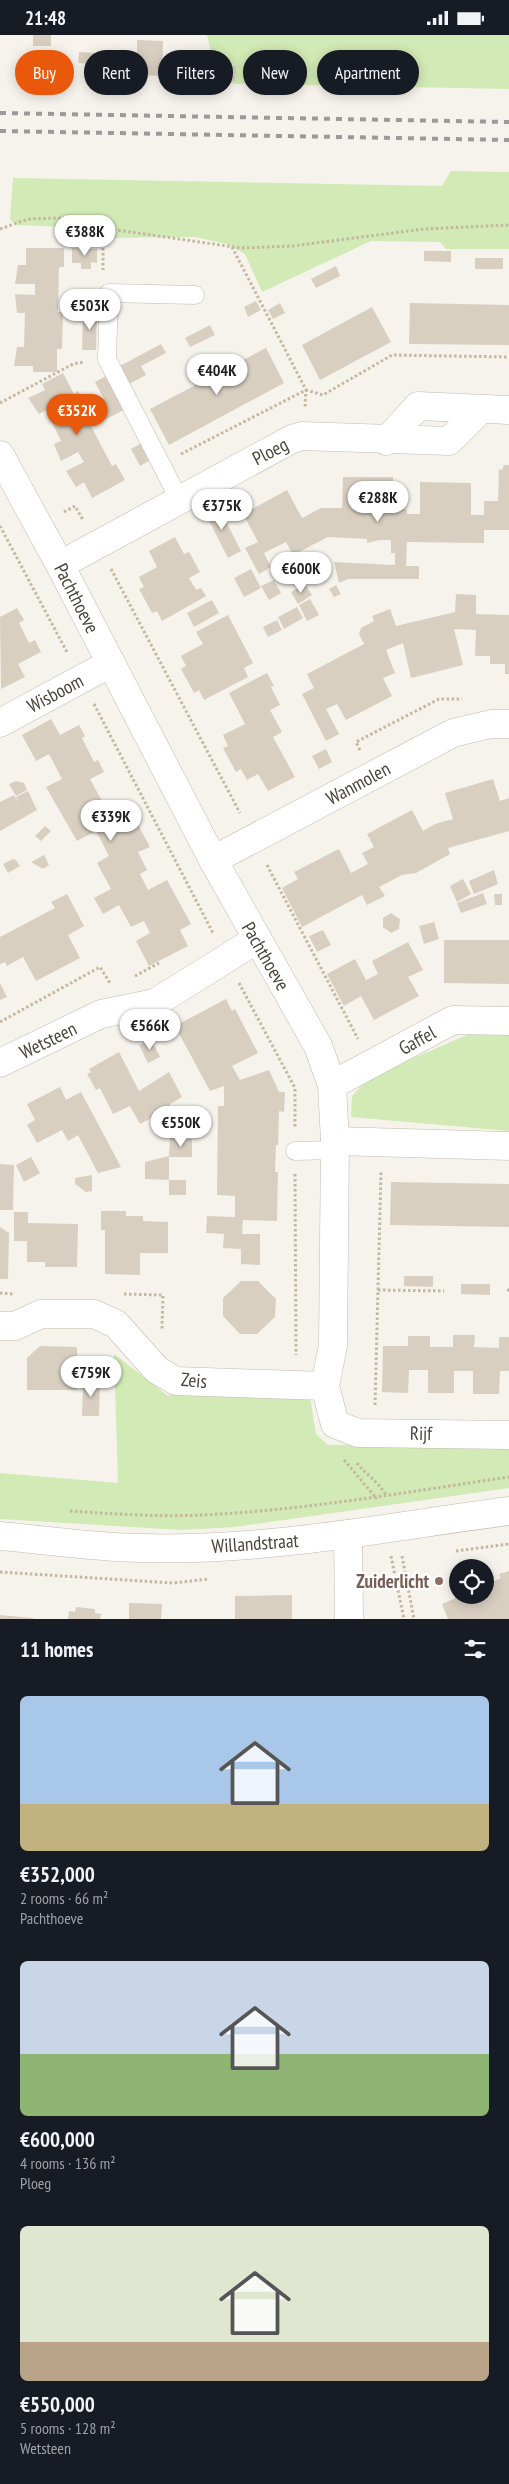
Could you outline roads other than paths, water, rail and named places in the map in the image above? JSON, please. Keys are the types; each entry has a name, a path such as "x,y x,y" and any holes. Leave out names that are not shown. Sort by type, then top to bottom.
{"street":[{"name":"Ploeg","path":"60,565 292,439 302,437 386,441 418,406 509,410"},
{"name":"Pachthoeve","path":"0,455 39,525 256,940 318,1046 332,1085 335,1146 333,1345 325,1386 335,1424"},
{"name":"Wisboom","path":"0,723 111,663"},
{"name":"Wanmolen","path":"213,860 453,733 491,724 509,724"},
{"name":"Wetsteen","path":"0,1063 101,1014 155,1003 256,940"},
{"name":"Gaffel","path":"332,1085 453,1020 509,1021"},
{"path":"335,1146 382,1142 509,1146"},
{"name":"Zeis","path":"0,1326 15,1326 40,1314 94,1314 116,1325 157,1370 176,1381 325,1386"},
{"name":"Rijf","path":"335,1424 358,1433 509,1435"},
{"name":"Willandstraat","path":"0,1536 140,1548 258,1544 348,1535 397,1526 509,1511"},
{"path":"348,1535 349,1619"}],"lane":[{"path":"179,499 107,359 109,293 195,295"},
{"path":"295,1151 335,1146"}],"railway":[{"path":"0,113 509,122"},
{"path":"0,131 509,140"}],"place":[{"name":"Zuiderlicht","path":"439,1581"}]}
